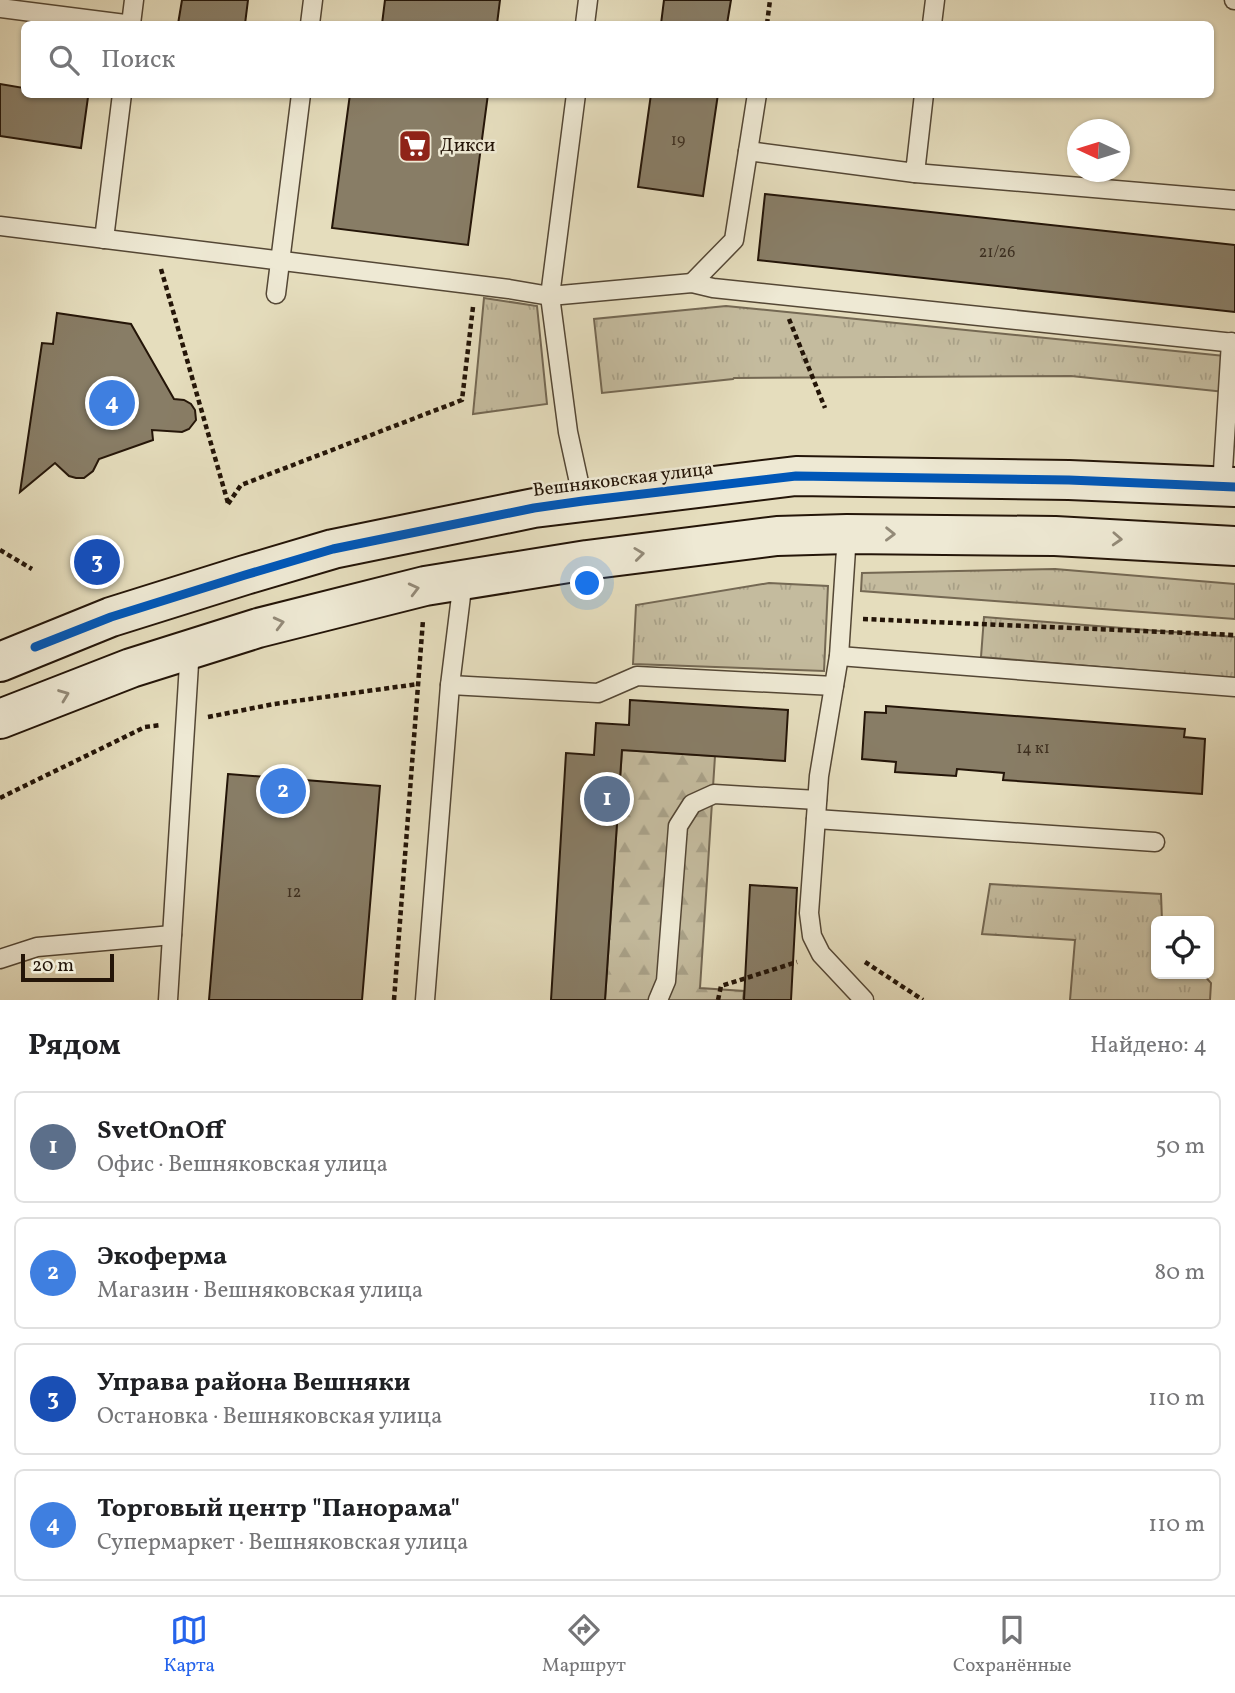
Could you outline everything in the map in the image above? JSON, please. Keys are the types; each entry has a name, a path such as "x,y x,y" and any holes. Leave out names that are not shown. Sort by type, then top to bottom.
{"main road":[{"name":"Вешняковская улица","path":"0,662 111,617 333,549 534,508 796,476 1069,480 1228,486"},
{"path":"0,719 131,668 258,628 425,586 587,560 764,538 847,534 1055,536 1235,546"}],"lane":[{"path":"131,21 134,0"},
{"path":"310,21 313,0"},
{"path":"584,21 588,0"},
{"path":"932,21 935,0"},
{"path":"0,8 102,21"},
{"path":"104,239 122,98"},
{"path":"276,294 300,98"},
{"path":"575,98 550,296 568,432 583,501"},
{"path":"692,283 734,240 756,98"},
{"path":"915,173 924,98"},
{"path":"748,151 915,173 1235,200"},
{"path":"0,226 550,296 692,283 713,288 1233,342 1228,486"},
{"path":"847,534 839,656 819,776 809,913 812,936 821,954 864,1000"},
{"path":"425,1000 450,685 463,580"},
{"path":"168,1000 190,648"},
{"path":"839,656 1235,687"},
{"path":"450,685 598,694 637,676 834,686"},
{"path":"658,1000 666,981 678,826 692,804 714,794 817,800"},
{"path":"816,819 1155,842"},
{"path":"0,959 37,947 172,935"}],"path":[{"path":"767,21 770,0"},
{"path":"154,245 228,504 241,485 462,400 476,285"},
{"path":"779,295 825,408"},
{"path":"0,550 32,569"},
{"path":"394,1000 425,586"},
{"path":"841,619 1235,635"},
{"path":"718,1000 721,986 844,947 923,1000"}],"green space":[{"path":"484,298 537,306 547,404 473,414"},
{"path":"726,306 1235,357 1235,393 1071,376 734,378 602,393 594,319"},
{"path":"1055,569 1235,584 1235,619 861,591 862,573"},
{"path":"769,583 828,586 824,671 633,664 636,605"},
{"path":"984,617 1235,637 1235,678 981,657"},
{"path":"622,750 715,756 700,988 744,991 743,1000 605,1000"},
{"path":"990,884 1161,894 1162,916 1151,916 1151,979 1207,979 1211,983 1210,1000 1070,1000 1075,940 982,934"}],"building":[{"path":"182,0 248,0 245,21 178,21"},
{"path":"385,0 500,0 497,21 382,21"},
{"path":"664,0 731,0 728,21 661,21"},
{"path":"0,84 21,88 21,98 88,98 81,148 0,136"},
{"path":"349,98 487,98 468,245 332,228"},
{"path":"650,98 717,98 703,196 638,187"},
{"path":"765,194 1235,245 1235,312 758,260"},
{"path":"57,313 131,324 174,399 191,404 196,420 189,429 182,432 152,430 153,440 99,459 93,471 84,478 69,476 55,463 20,492 42,343 53,344"},
{"path":"630,700 788,710 785,761 622,750 605,1000 551,1000 566,753 594,755 596,723 629,725"},
{"path":"886,706 1185,729 1184,737 1205,739 1202,794 1003,780 1004,773 957,769 956,776 895,772 896,762 862,759 865,712 886,713"},
{"path":"228,774 380,786 362,1000 209,1000"},
{"path":"750,885 797,888 791,1000 744,1000"}],"cycle path":[{"path":"35,647 111,617 333,549 534,508 583,501 796,476 1069,480 1235,487"}],"place":[{"name":"Дикси","path":"415,146"},
{"name":"Торговый центр \"Панорама\"","path":"112,403"},
{"name":"Управа района Вешняки","path":"97,562"},
{"name":"Экоферма","path":"283,791"},
{"name":"SvetOnOff","path":"607,799"}]}
